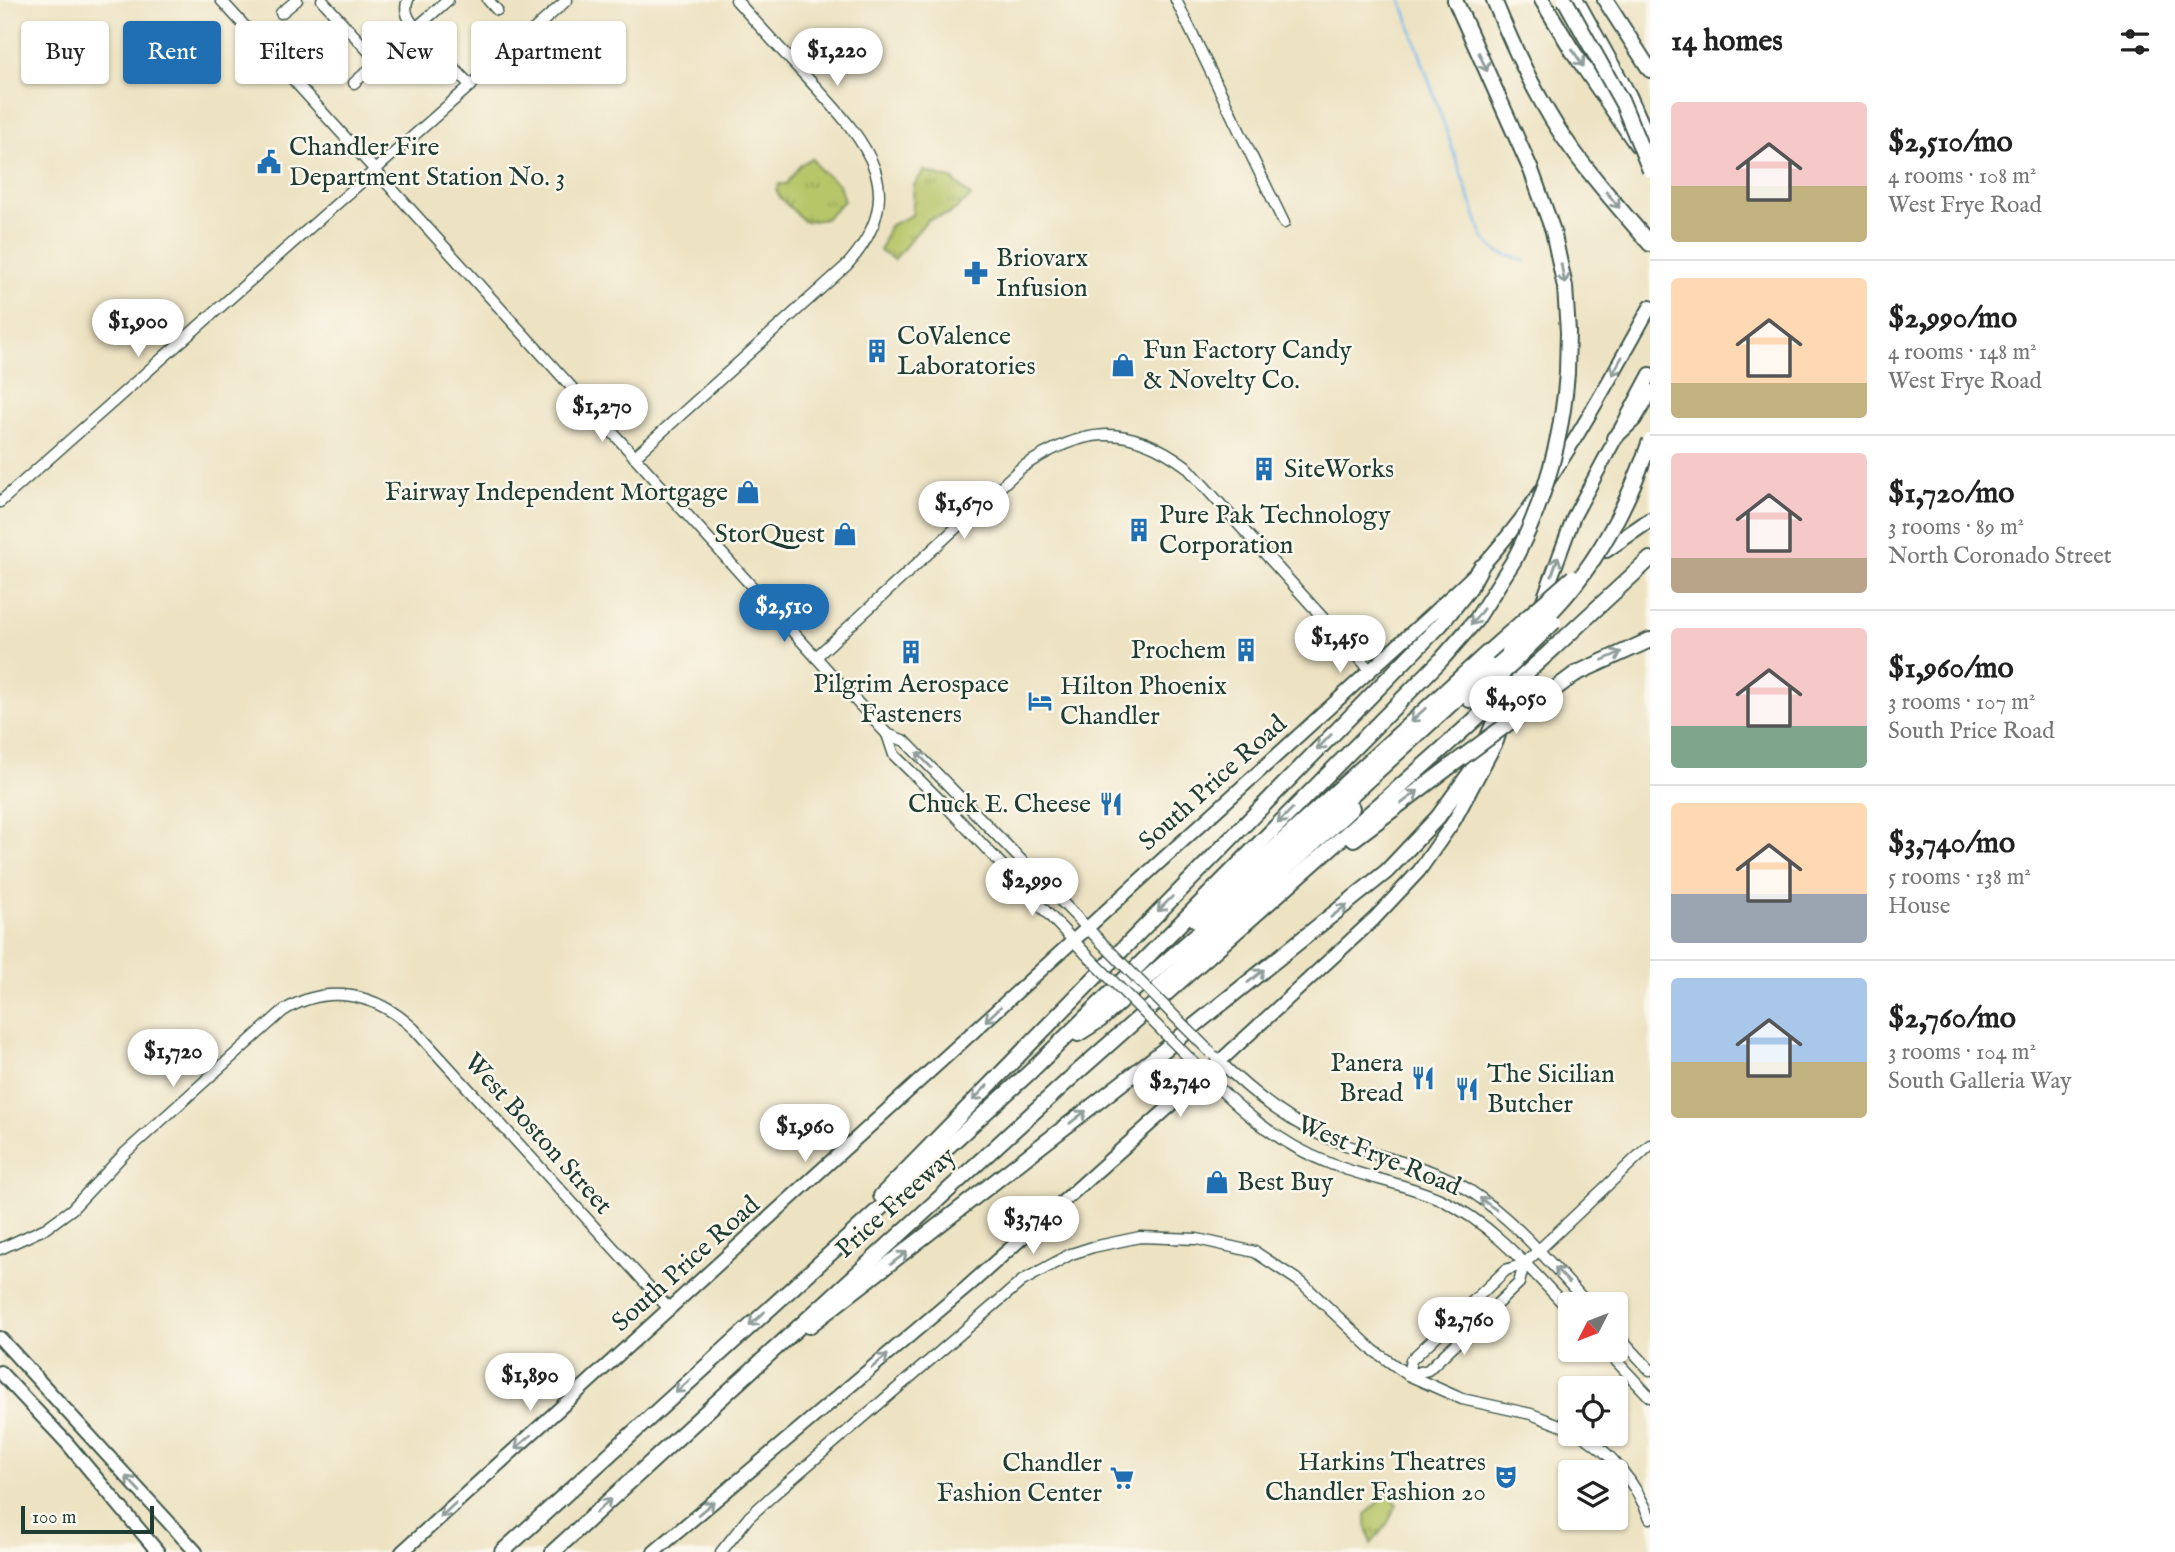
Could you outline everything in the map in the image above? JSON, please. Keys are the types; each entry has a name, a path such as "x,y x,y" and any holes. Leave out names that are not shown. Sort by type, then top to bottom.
{"highway":[{"path":"1050,1052 1441,660 1484,608 1530,530 1546,487 1560,434 1567,373 1565,288 1553,231 1531,170 1455,0"},
{"path":"1494,0 1538,96 1562,134 1650,244"},
{"path":"1542,0 1572,50 1650,163"},
{"path":"1565,0 1623,104 1650,170"},
{"path":"1576,0 1629,96 1650,143"},
{"path":"1605,0 1650,70"},
{"path":"1614,438 1634,419 1650,392"},
{"path":"1073,1076 1102,1040 1512,655 1554,608 1604,543 1634,483 1650,441"},
{"path":"1050,1052 1100,1020 1563,611 1592,576 1621,530 1650,468"},
{"path":"1050,1052 1103,1009 1205,911 1558,589 1606,550 1650,520"},
{"path":"1277,897 1650,559"},
{"path":"779,1298 1441,624 1469,589 1481,567"},
{"path":"762,1359 905,1253 1388,871 1438,817 1477,763 1532,630"},
{"path":"1277,897 1576,674 1650,640"},
{"name":"Price Freeway","path":"553,1552 1073,1076 1277,897"},
{"name":"Price Freeway","path":"502,1552 1050,1052"}],"main road":[{"name":"South Price Road","path":"402,1552 1481,567 1530,506 1568,451 1650,307"},
{"path":"654,1552 965,1288 1205,1075 1215,1057 1374,919 1431,854 1454,821 1497,741 1564,541 1614,438 1650,374"},
{"path":"0,1338 196,1552"},
{"path":"0,1372 79,1457 158,1552"}],"street":[{"name":"West Frye Road","path":"221,0 887,734 894,755 1205,1075 1248,1116 1288,1144 1331,1164 1443,1200 1504,1244 1558,1299"},
{"path":"281,13 297,0"},
{"path":"322,0 362,44"},
{"path":"408,0 407,14 412,21"},
{"path":"424,21 448,0"},
{"path":"488,0 497,10"},
{"path":"0,502 567,0"},
{"path":"634,457 847,265 863,247 873,227 879,205 873,163 858,135 736,0"},
{"path":"1175,0 1284,223"},
{"path":"457,71 471,86"},
{"path":"354,83 362,76"},
{"path":"816,657 1021,468 1050,449 1081,438 1119,435 1164,450 1186,466 1370,670"},
{"name":"West Frye Road","path":"887,734 905,741 1215,1057 1269,1104 1318,1135 1443,1177 1468,1189 1508,1219 1577,1292"},
{"path":"993,856 1005,844"},
{"name":"West Boston Street","path":"0,1248 46,1228 64,1215 125,1153 282,1011 303,1001 324,996 349,995 366,998 392,1010 414,1029 670,1310"},
{"path":"1408,1375 1411,1360 1506,1270 1524,1264 1650,1145"},
{"path":"721,1552 749,1517 773,1495 1021,1281 1051,1263 1093,1247 1152,1236 1197,1239 1255,1252 1302,1283 1373,1350 1408,1375 1462,1399 1531,1413 1558,1424"},
{"path":"1408,1375 1428,1370 1519,1283 1524,1264"},
{"path":"1628,1346 1650,1370"},
{"path":"1617,1362 1650,1396"},
{"path":"1597,1446 1614,1461 1631,1482 1650,1518"}],"green space":[{"path":"812,158 820,170 839,184 844,201 825,219 805,222 781,199 776,190 779,184 786,184 800,165"},
{"path":"924,171 953,180 971,197 949,214 927,220 894,260 880,251 889,226 912,215 914,185"},
{"path":"1394,1487 1392,1496 1397,1505 1387,1524 1371,1544 1366,1514"}],"waterway":[{"path":"1401,0 1483,237 1497,252 1525,261"}],"place":[{"name":"Chandler Fire Department Station No. 3","path":"269,162"},
{"name":"Briovarx Infusion","path":"976,273"},
{"name":"CoValence Laboratories","path":"877,351"},
{"name":"Fun Factory Candy & Novelty Co.","path":"1123,365"},
{"name":"SiteWorks","path":"1264,469"},
{"name":"Fairway Independent Mortgage","path":"748,492"},
{"name":"Pure Pak Technology Corporation","path":"1139,530"},
{"name":"StorQuest","path":"845,534"},
{"name":"Prochem","path":"1246,650"},
{"name":"Pilgrim Aerospace Fasteners","path":"911,652"},
{"name":"Hilton Phoenix Chandler","path":"1040,701"},
{"name":"Chuck E. Cheese","path":"1111,804"},
{"name":"Panera Bread","path":"1423,1078"},
{"name":"The Sicilian Butcher","path":"1467,1089"},
{"name":"Best Buy","path":"1217,1182"},
{"name":"Harkins Theatres Chandler Fashion 20","path":"1506,1477"},
{"name":"Chandler Fashion Center","path":"1122,1478"}]}
